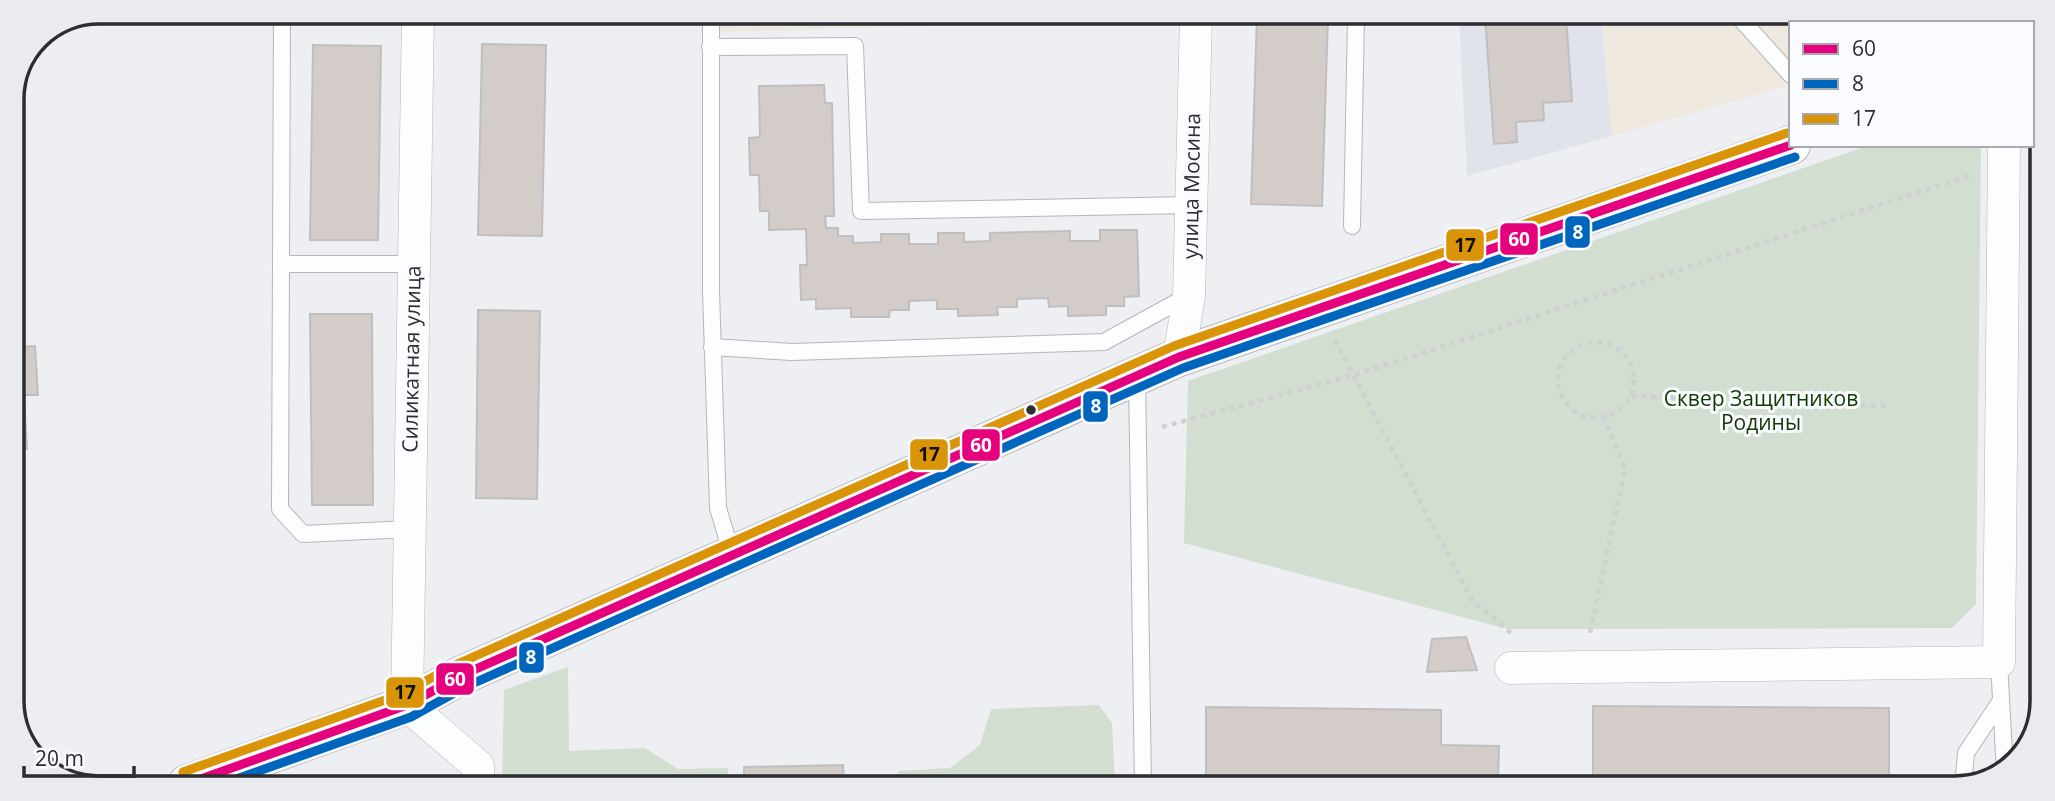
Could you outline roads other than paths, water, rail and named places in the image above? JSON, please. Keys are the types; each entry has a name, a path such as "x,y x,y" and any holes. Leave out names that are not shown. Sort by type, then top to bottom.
{"street":[{"name":"Силикатная улица","path":"407,705 418,24"},
{"name":"улица Мосина","path":"1179,357 1189,296 1196,24"},
{"path":"209,776 407,705 460,676 1179,357 1789,146"},
{"path":"1511,668 1999,662 2004,155"},
{"path":"407,705 478,766 479,776"}],"lane":[{"path":"282,24 280,509 303,534 410,529"},
{"path":"711,24 712,348 718,508 732,555"},
{"path":"1352,226 1356,24"},
{"path":"1745,24 1789,73"},
{"path":"710,47 855,46 861,211 1191,205"},
{"path":"281,264 414,264"},
{"path":"712,348 792,352 1104,342 1189,296"},
{"path":"1137,374 1143,776"},
{"path":"1999,662 2004,758"},
{"path":"1964,775 1966,753 2000,702"}],"park label":[{"name":"Сквер Защитников Родины","path":"1761,411"}]}
